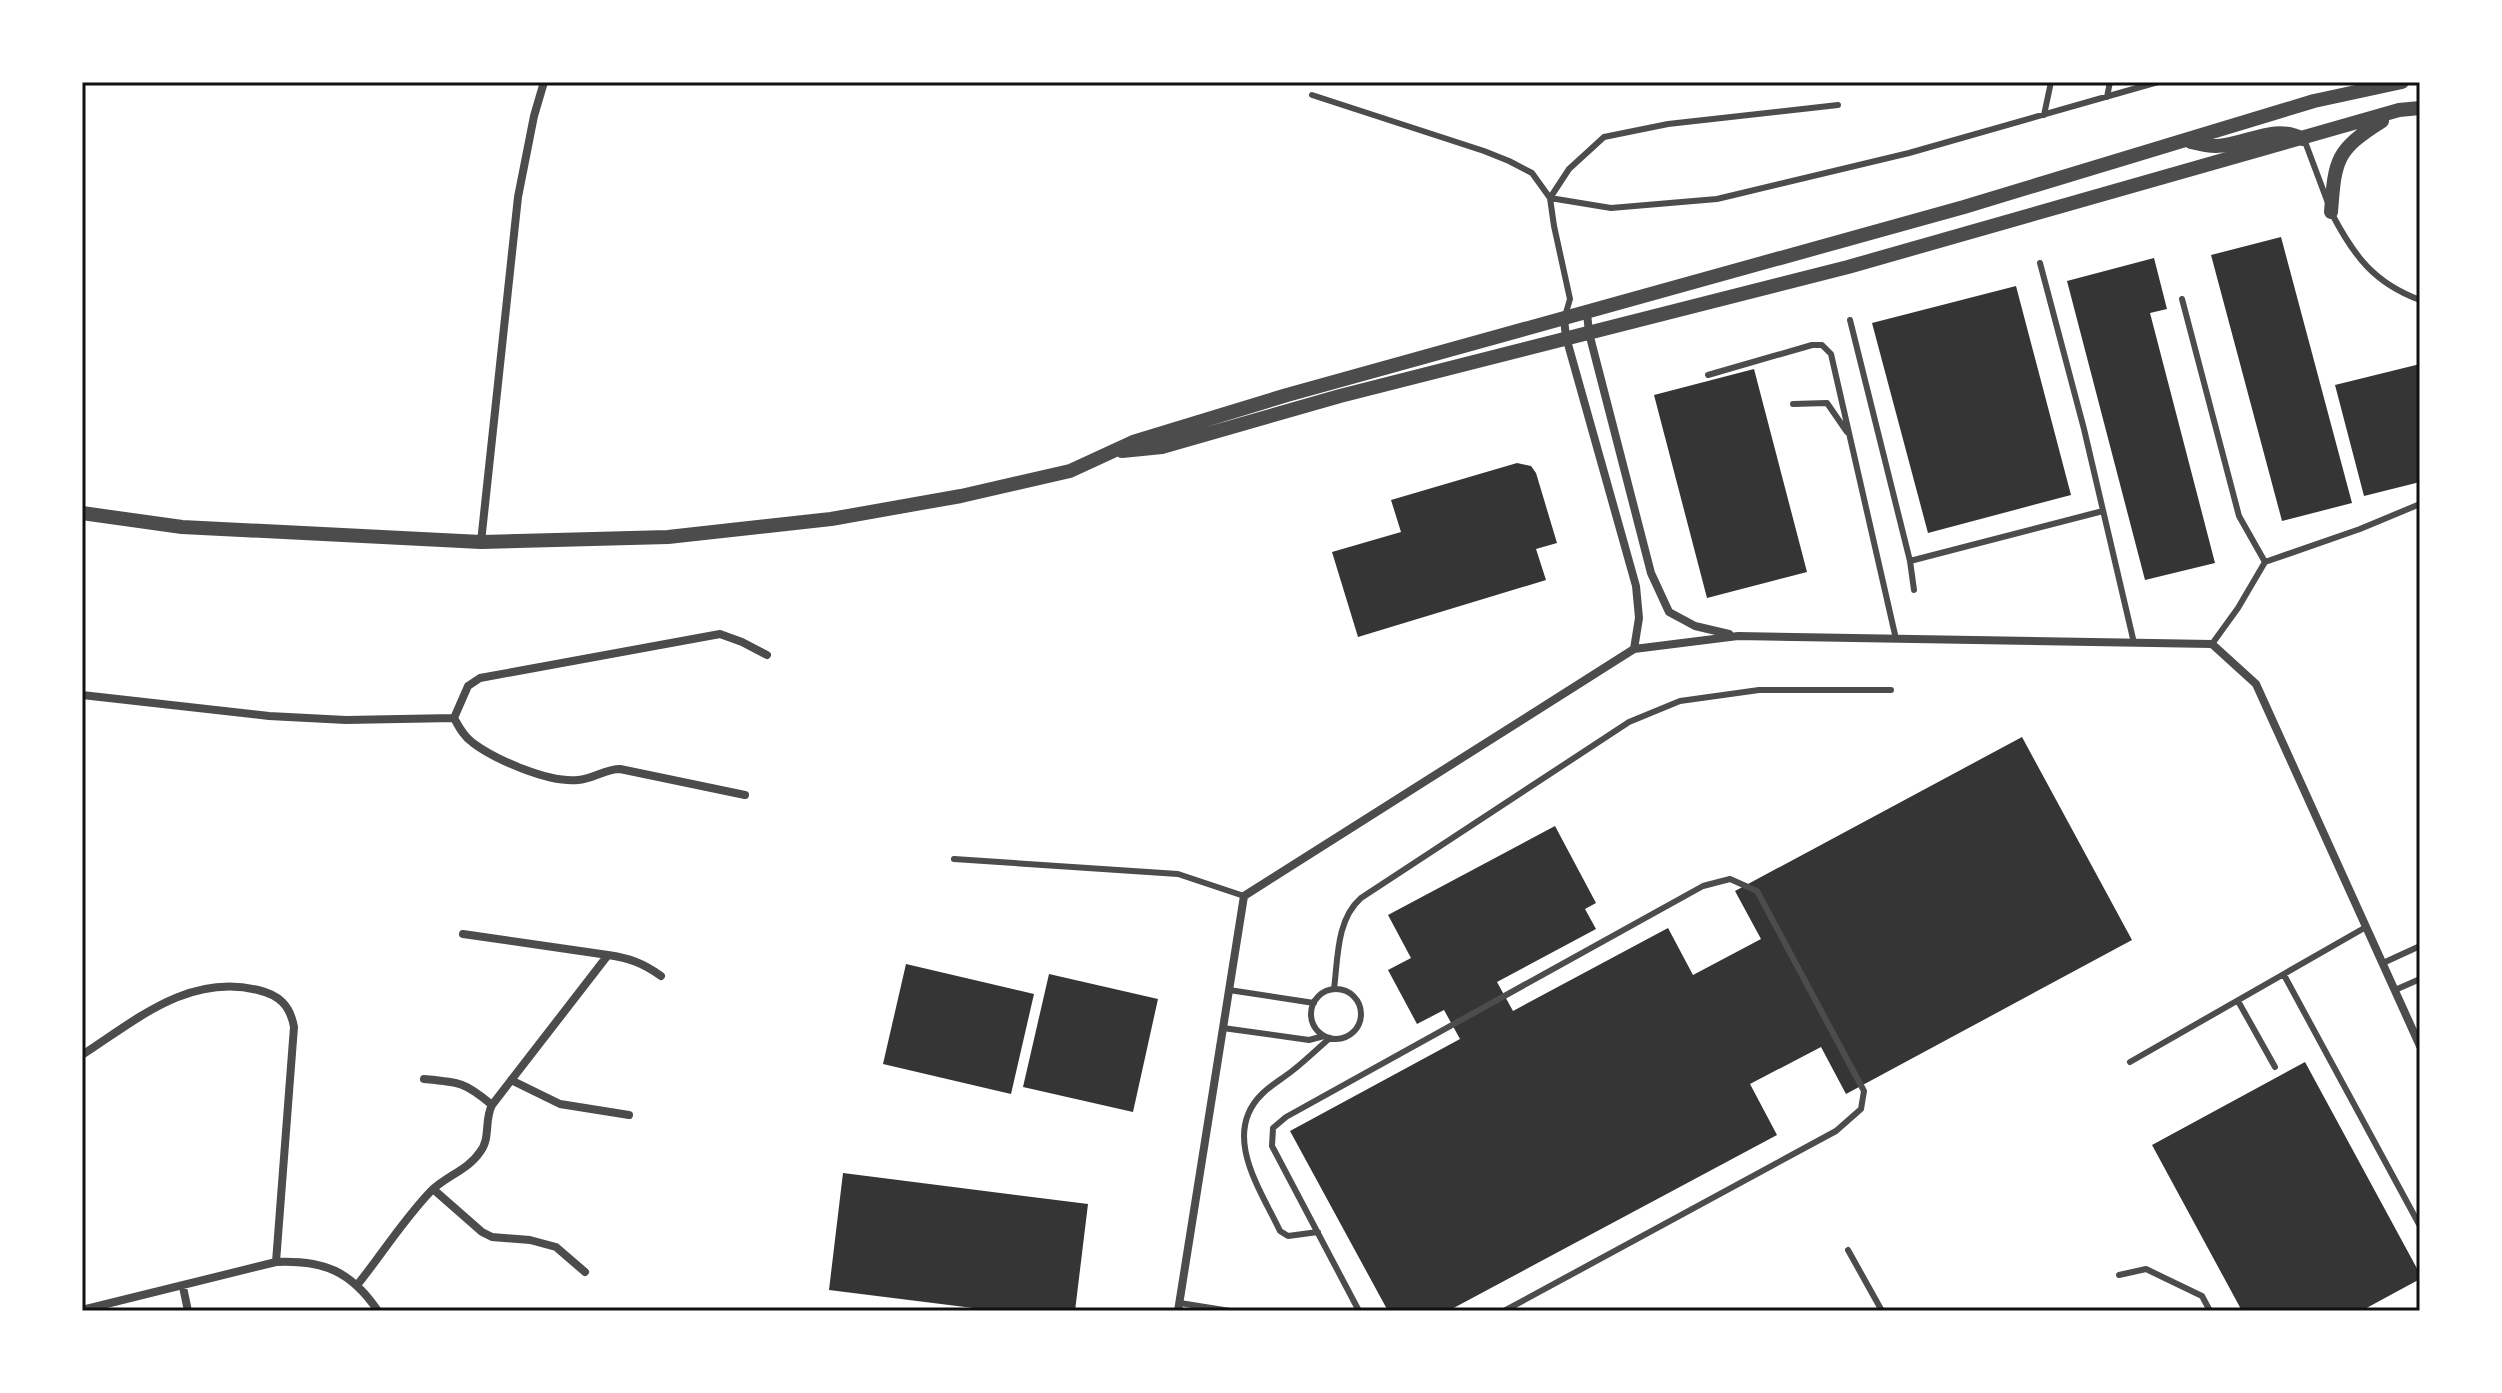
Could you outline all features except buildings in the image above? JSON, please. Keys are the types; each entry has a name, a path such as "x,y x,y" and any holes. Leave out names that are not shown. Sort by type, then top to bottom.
{"street":[{"path":"481,542 518,197 544,82"},
{"path":"82,513 182,527 481,542 668,537 831,519 961,496 1070,471 1133,442 1272,400 1907,224 2314,101 2402,82"},
{"path":"1113,452 1162,447 1340,396 1848,267 2399,110 2420,108"},
{"path":"2331,212 2336,165 2347,146 2399,110"},
{"path":"2187,141 2219,146 2269,133 2286,133 2304,139"},
{"path":"1587,313 1589,333 1651,573 1669,612 1695,626 1738,636"},
{"path":"1564,319 1566,337 1636,586 1639,618 1634,649"},
{"path":"454,718 468,686 480,678 720,634 767,655"},
{"path":"1179,1307 1244,896 1634,649 1738,636 2212,644 2256,684 2420,1046"},
{"path":"82,695 269,716 346,720 454,718"},
{"path":"454,718 471,742 505,761 570,781 620,769 745,795"},
{"path":"463,934 630,958 647,965 661,976"},
{"path":"358,1284 433,1189 466,1167 480,1153 485,1143 488,1111 608,955"},
{"path":"82,1055 164,1002 187,992 228,986 270,992 281,999 288,1007 294,1027 276,1262"},
{"path":"424,1079 458,1082 492,1105"},
{"path":"511,1080 560,1104 629,1115"},
{"path":"433,1189 482,1232 492,1237 530,1240 556,1247 585,1272"},
{"path":"82,1310 276,1262 316,1263 335,1269 358,1284 378,1311"},
{"path":"183,1287 188,1311"}],"lane":[{"path":"2044,115 2051,82"},
{"path":"2107,97 2110,82"},
{"path":"1550,198 1611,208 1717,199 1909,153 2158,82"},
{"path":"1312,95 1509,161 1532,173 1550,198 1570,299 1564,319"},
{"path":"1550,198 1569,169 1604,137 1668,124 1838,105"},
{"path":"2304,139 2343,236 2368,270 2397,292 2420,300"},
{"path":"2040,263 2134,643"},
{"path":"1570,299 1587,313"},
{"path":"2182,299 2239,516 2265,562"},
{"path":"1850,320 1910,561 1914,590"},
{"path":"1708,375 1812,345 1822,345 1831,354 1896,639"},
{"path":"1793,404 1827,403 1849,435"},
{"path":"2212,644 2265,562 2420,504"},
{"path":"1910,561 2103,511"},
{"path":"1334,989 1344,922 1352,906 1629,722 1680,701 1759,690 1891,690"},
{"path":"954,859 1178,874 1244,896"},
{"path":"1359,1311 1272,1146 1273,1128 1286,1117 1703,886 1730,879 1757,891 1864,1091 1861,1109 1836,1131 1504,1311"},
{"path":"2130,1062 2366,927"},
{"path":"2383,963 2420,946"},
{"path":"2284,975 2420,1226"},
{"path":"2395,990 2420,979"},
{"path":"1223,1028 1309,1040 1337,1039 1357,1028 1361,1012 1355,998 1341,990 1334,989 1319,996 1311,1010 1314,1025 1327,1037"},
{"path":"1229,990 1314,1003"},
{"path":"2238,1001 2275,1067"},
{"path":"1318,1232 1288,1236 1280,1231 1245,1153 1243,1126 1253,1103 1327,1037"},
{"path":"1848,1250 1882,1311"},
{"path":"2119,1275 2146,1269 2202,1296 2210,1311"},
{"path":"1179,1307 1230,1311"}]}
